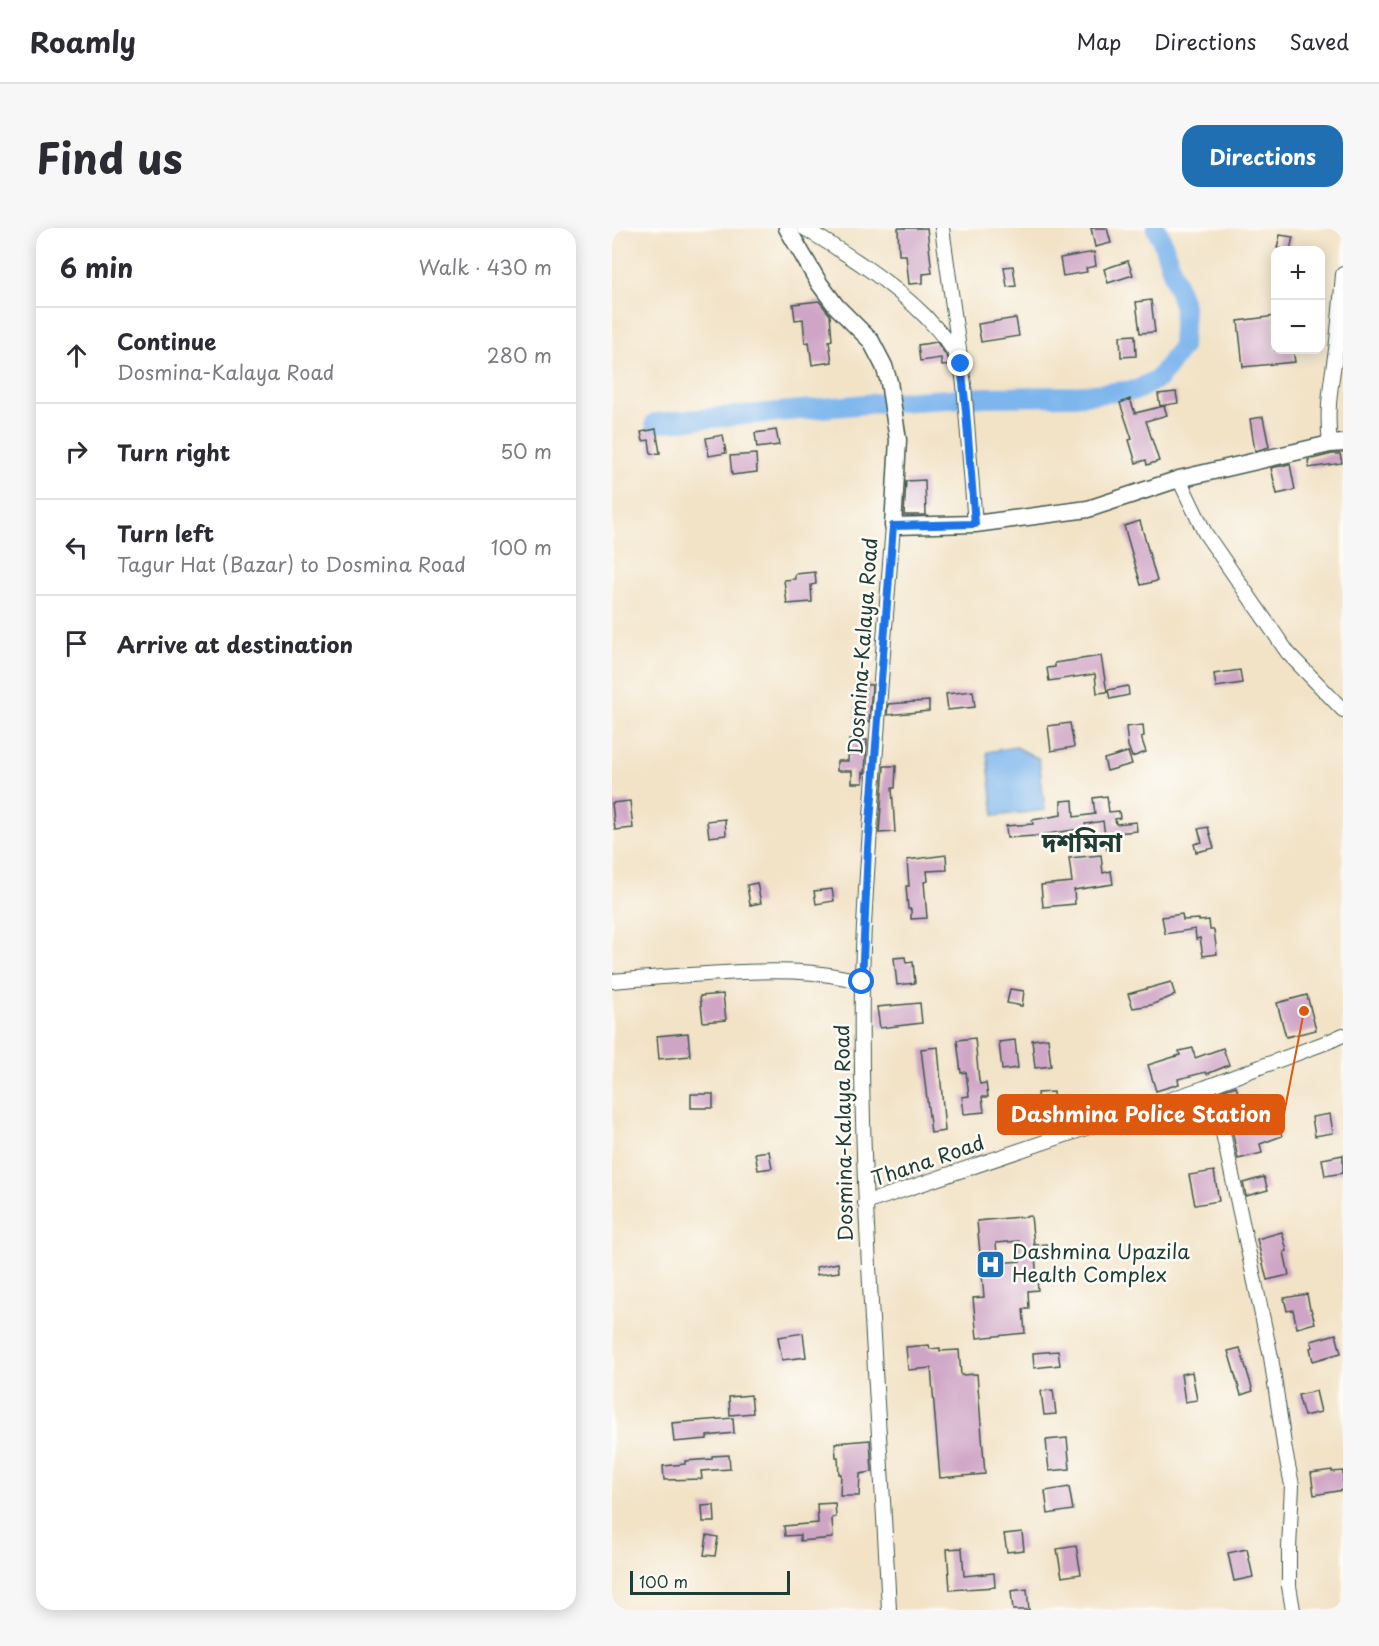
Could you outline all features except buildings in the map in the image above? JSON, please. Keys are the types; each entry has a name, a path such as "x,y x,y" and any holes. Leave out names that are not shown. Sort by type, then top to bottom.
{"main road":[{"name":"Dosmina-Kalaya Road","path":"787,228 819,283 836,306 871,341 884,366 889,381 897,432 893,526"},
{"path":"893,526 975,524 1088,509 1179,480 1336,443"}],"street":[{"path":"942,228 964,385 975,524"},
{"path":"806,229 849,255 906,297 949,341 961,364"},
{"path":"1336,443 1328,395 1336,350 1343,274"},
{"path":"1179,480 1205,533 1288,653 1343,710"},
{"name":"Dosmina-Kalaya Road","path":"889,1610 865,1203 862,982 868,848 893,526"},
{"path":"612,981 750,971 810,971 839,975 862,982"},
{"name":"Thana Road","path":"865,1203 1207,1087 1343,1035"},
{"path":"1207,1087 1223,1133 1278,1397 1292,1485 1289,1576 1293,1610"}],"water":[{"path":"1016,747 1039,759 1045,810 994,816 987,752"}],"waterway":[{"path":"655,423 878,403 985,397 1073,396 1137,390 1159,378 1182,347 1184,307 1156,228"}],"place":[{"name":"Dashmina Police Station","path":"1304,1011"},
{"name":"Dashmina Upazila Health Complex","path":"991,1264"}],"district":[{"name":"দশমিনা","path":"1082,843"}],"route":[{"path":"862,982 868,848 893,526 975,524 961,364"}]}
